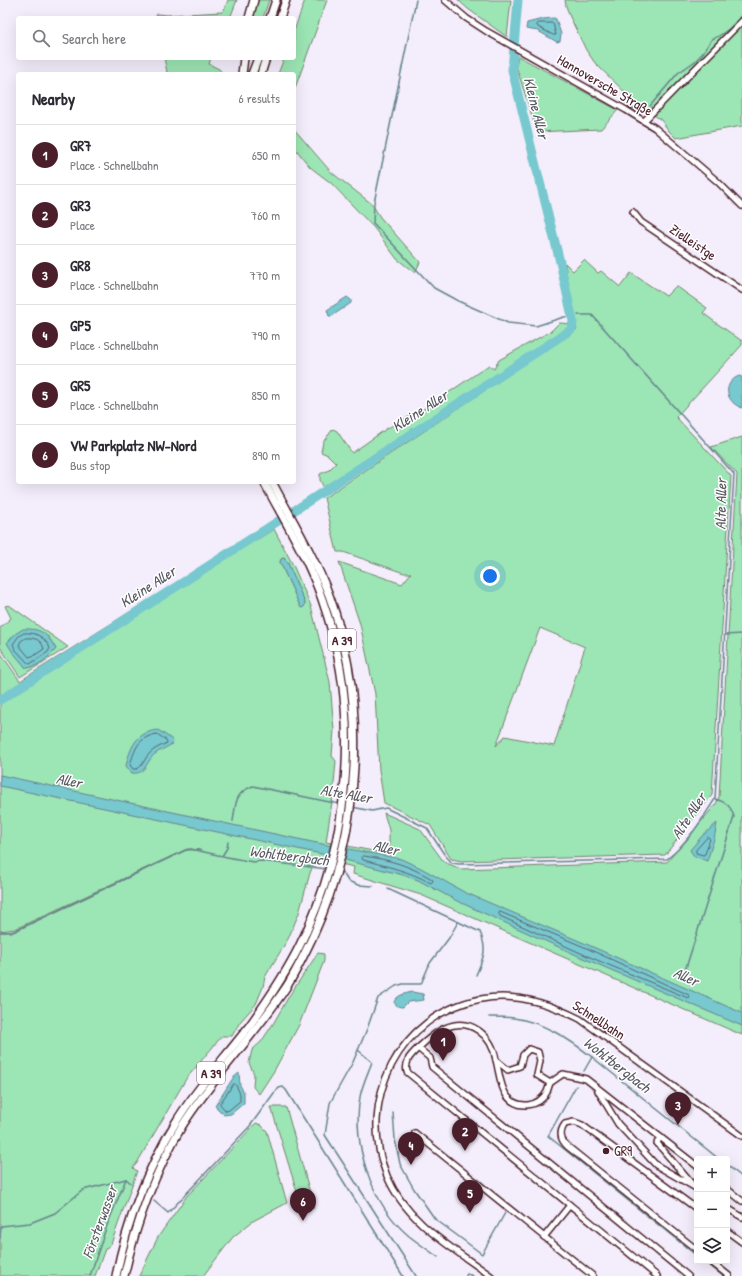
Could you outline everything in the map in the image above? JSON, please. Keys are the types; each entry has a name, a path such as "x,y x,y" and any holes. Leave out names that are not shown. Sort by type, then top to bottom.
{"highway":[{"path":"250,16 254,0"},
{"path":"271,16 276,0"},
{"path":"281,16 286,0"},
{"path":"242,72 244,60"},
{"path":"253,72 257,60"},
{"path":"262,72 265,60"},
{"name":"A 39","path":"124,1276 141,1214 161,1165 183,1126 213,1083 255,1031 288,984 306,950 322,917 334,882 350,813 354,751 353,710 351,686 339,629 318,568 298,537 273,492 266,484"},
{"name":"A 39","path":"272,484 273,492"},
{"name":"A 39","path":"116,1276 133,1212 151,1169 176,1122 207,1078 249,1026 280,982 299,948 326,879 342,812 347,751 345,712 342,680 332,632 322,600 298,537"}],"street":[{"name":"Hannoversche Straße","path":"445,0 472,22 508,44 644,120 718,182 742,206"},
{"path":"644,120 742,21"},
{"name":"Zielleistge","path":"632,212 641,222 742,290"},
{"name":"Schnellbahn","path":"491,1276 435,1236 409,1210 396,1193 381,1158 377,1126 377,1110 384,1080 393,1061 403,1046 418,1030 433,1018 461,1004 480,999 508,997 527,999 564,1010 580,1019 742,1136"},
{"path":"658,1276 407,1072 406,1068 408,1058 423,1043 445,1028 464,1024 475,1027 485,1036 495,1051 500,1078 507,1096 518,1104 526,1106 534,1104 542,1098 550,1083 563,1074 586,1080 694,1164"},
{"path":"418,1048 430,1058 432,1067 688,1276"},
{"path":"500,1078 508,1070 520,1066 523,1055 529,1049 538,1052 540,1061 538,1075 550,1083"},
{"path":"496,1060 508,1070"},
{"path":"595,1086 618,1124 656,1165 694,1188"},
{"path":"694,1207 582,1125 574,1122 565,1124 561,1129 561,1137 567,1146 694,1248"},
{"path":"415,1133 592,1276"},
{"path":"660,1137 657,1143 694,1187"},
{"path":"730,1191 742,1201"},
{"path":"544,1237 570,1205"},
{"path":"730,1210 742,1217"},
{"path":"730,1233 742,1242"},
{"path":"714,1264 729,1276"}],"green space":[{"path":"228,0 237,0 231,16 156,16 157,14 167,15 223,12"},
{"path":"257,0 269,0 264,16 253,16"},
{"path":"305,0 327,0 296,85 296,72 279,72 283,60 296,60 296,25"},
{"path":"458,0 511,0 507,37 468,9"},
{"path":"565,0 742,0 742,126 676,138 661,120 634,101 595,63 586,50 570,17"},
{"path":"518,56 618,110 601,129 537,132 516,66"},
{"path":"164,60 210,60 209,64 219,69 221,72 167,72"},
{"path":"296,131 331,172 372,204 380,217 420,262 415,273 397,259 374,228 331,183 310,167 296,150"},
{"path":"584,260 598,273 601,271 620,287 631,273 666,296 676,286 707,308 703,313 742,341 742,345 676,417 731,476 712,795 665,855 462,861 451,859 430,825 384,803 379,770 375,694 360,624 339,562 402,584 411,573 404,573 343,552 337,552 324,498 577,329 572,318 565,263 573,271","holes":["540,628 585,647 554,746 505,736 496,746"]},
{"path":"559,323 573,324 324,488 320,480 320,474 329,470 336,463 328,455 321,452 323,442 333,429 337,431 352,453 386,429 429,406 489,365 494,369 499,360 551,331"},
{"path":"742,437 742,1035 421,895 353,874 354,867 319,859 313,866 310,873 299,913 288,939 265,977 263,987 256,1004 240,1022 232,1036 222,1036 186,1079 133,1168 137,1171 111,1244 105,1249 95,1276 0,1276 0,932 13,931 186,850 200,850 187,849 15,929 0,931 0,652 20,681 255,533 258,539 274,529 293,565 311,606 330,682 334,730 332,756 336,761 326,842 389,854 389,830 384,813 420,829 444,862 461,869 667,862 716,804 719,797 737,474 711,447","holes":["284,558 287,561 305,603 300,606 280,562 281,559"]},
{"path":"9,605 68,647 20,677 0,647 0,628 11,618 5,606","holes":["48,636 56,649 34,666 26,668 23,663"]},
{"path":"318,953 324,954 324,961 299,1025 274,1071 259,1094 253,1087 254,1074 249,1063 252,1050 261,1042 289,996"},
{"path":"271,1107 286,1107 314,1207 304,1208 301,1205"},
{"path":"256,1123 261,1125 267,1131 287,1203 253,1221 233,1237 203,1276 139,1276 158,1237 186,1197"}],"water":[{"path":"554,18 556,19 561,34 560,41 557,42 538,31 526,29 527,23"},
{"path":"347,297 351,300 351,303 332,316 329,316 327,310"},
{"path":"739,376 742,377 742,408 732,401 728,392 730,383"},
{"path":"283,558 287,561 305,603 304,607 301,608 280,562"},
{"path":"23,629 35,630 43,633 50,639 56,649 42,662 30,668 26,668 7,643 15,634"},
{"path":"158,730 173,741 172,744 155,754 143,770 137,773 132,773 126,766 135,742 144,734 150,731"},
{"path":"0,775 312,842 401,859 421,868 464,892 742,1013 742,1026 583,958 457,901 418,880 326,855 0,786"},
{"path":"717,823 707,861 694,856 690,850 702,836"},
{"path":"412,992 423,994 424,1000 408,1002 403,1007 398,1006 394,1002 399,996"},
{"path":"239,1073 240,1085 244,1093 244,1103 231,1114 224,1115 215,1106 233,1078"}],"waterway":[{"path":"416,0 374,203 373,223 434,288 458,301 508,323 536,326 564,317 572,317"},
{"name":"Kleine Aller","path":"0,700 266,529 572,329 573,321 560,262 512,70 518,0"},
{"path":"650,106 678,73 694,62 702,54 712,39 730,28 742,16"},
{"path":"631,107 638,111 642,111"},
{"name":"Alte Aller","path":"352,807 372,811 386,808 427,828 444,854 452,863 459,864 667,859 688,839 715,799 734,474 592,315 578,315"},
{"path":"725,635 742,634"},
{"name":"Alte Aller","path":"233,821 239,796 242,792 253,786 339,804"},
{"name":"Aller","path":"684,974 734,817 728,805 715,799"},
{"name":"Alte Aller","path":"0,932 13,932 186,850 191,849 222,856 227,848 228,842"},
{"name":"Wohltbergbach","path":"222,856 253,862 261,861 327,869"},
{"name":"Wohltbergbach","path":"339,872 343,873 348,881 358,885 373,886"},
{"name":"Wohltbergbach","path":"388,889 480,932 484,944 484,954 476,975"},
{"path":"416,1276 325,1135 330,1103 353,1062 378,998 396,986 403,984 421,984 430,963 449,938 458,922"},
{"name":"Wohltbergbach","path":"489,1017 525,1020 545,1027 565,1038 592,1057 715,1156"},
{"path":"358,1050 372,1062 361,1093 358,1115 359,1134 367,1172 384,1207 396,1223 409,1236 438,1257"},
{"path":"584,1071 592,1057"},
{"path":"576,1086 548,1136 694,1254"},
{"path":"154,1201 168,1213 250,1126 274,1093 279,1088 283,1087 403,1276"},
{"path":"393,1113 395,1139 400,1164 414,1189 435,1219 482,1254 505,1213"},
{"name":"Wohltbergbach","path":"730,1167 742,1177"},
{"name":"Försterwasser","path":"126,1179 131,1183"},
{"name":"Försterwasser","path":"0,1238 1,1226 30,1223 55,1213 83,1190 126,1179"},
{"name":"Försterwasser","path":"90,1276 106,1228 126,1179"},
{"path":"708,1264 723,1276"},
{"path":"466,1276 467,1273 472,1276"}],"place":[{"name":"GR7","path":"443,1061"},
{"name":"GR8","path":"678,1125"},
{"name":"GR3","path":"465,1151"},
{"name":"GR9","path":"606,1151"},
{"name":"GP5","path":"411,1165"},
{"name":"GR5","path":"470,1213"},
{"name":"VW Parkplatz NW-Nord","path":"303,1221"}]}
